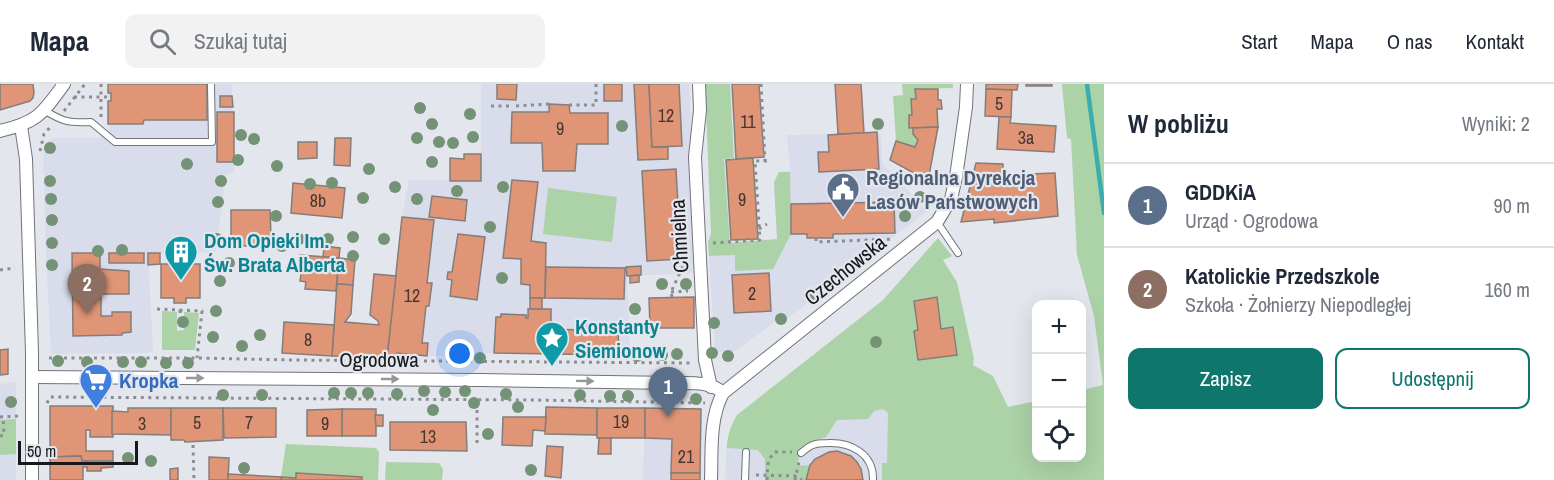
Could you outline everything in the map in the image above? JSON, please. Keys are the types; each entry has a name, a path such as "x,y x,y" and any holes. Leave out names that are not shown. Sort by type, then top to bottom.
{"street":[{"path":"0,131 21,126 35,119 64,84"},
{"name":"Chmielna","path":"699,84 700,110 695,157 705,360 711,387"},
{"name":"Czechowska","path":"723,393 937,222 951,199 957,177 967,84"},
{"path":"21,126 26,159 32,377 32,480"},
{"name":"Ogrodowa","path":"32,377 685,383 702,384 723,393"},
{"path":"711,480 714,419 716,405 723,393"}],"lane":[{"path":"44,110 70,123 91,122 115,142 212,142 211,84"},
{"path":"937,222 957,253"},
{"path":"801,453 814,444 850,445 862,453 869,462 873,480"},
{"path":"745,477 746,452"}],"path":[{"path":"101,84 101,131"},
{"path":"569,105 596,105 596,84"},
{"path":"699,244 760,240 755,161 768,161 761,84"},
{"path":"74,97 111,97"},
{"path":"516,106 549,104"},
{"path":"491,106 510,106"},
{"path":"759,229 767,224"},
{"path":"816,238 816,242 894,239"},
{"path":"672,297 671,292 684,264"},
{"path":"0,270 15,268"},
{"path":"157,309 202,311 197,358"},
{"path":"180,310 180,326"},
{"path":"49,358 698,363"},
{"path":"45,411 50,397 477,399 705,403"},
{"path":"477,399 477,443"},
{"path":"0,436 4,435 1,417 21,416"},
{"path":"193,445 194,480"},
{"path":"767,478 768,462 770,456 775,452 801,453 795,478"},
{"path":"745,477 802,480"}],"shaded area":[{"path":"108,84 232,84 234,173 226,174 216,252 148,254 153,351 147,353 51,354 43,149 53,138 99,138 109,131"},
{"path":"481,84 689,84 698,273 627,276 630,356 494,353 387,357 402,217 409,180 481,181"},
{"path":"881,133 882,163 927,211 783,322 775,322 734,352 715,352 709,256 735,255 777,239 774,182 779,172 790,171 787,135"},
{"path":"16,382 16,480 0,480 0,384"},
{"path":"645,408 701,409 700,480 643,480"},
{"path":"883,409 888,413 887,463 882,463 882,480 725,480 727,440 802,421"}],"green space":[{"path":"705,84 730,84 734,158 724,159 730,243 777,239 774,182 779,172 790,172 791,234 773,269 735,271 735,255 709,256 708,242 711,234"},
{"path":"902,84 953,84 953,88 915,89 916,99 911,99 912,115 909,115 909,128 913,128 913,134 918,140 915,147 896,141 893,96 903,95"},
{"path":"1062,84 1104,84 1104,480 882,480 882,463 887,463 888,413 883,409 874,411 868,419 837,420 826,437 809,442 796,466 810,465 806,480 765,480 765,459 758,450 727,448 730,431 737,415 883,300 938,238 952,256 943,260 957,282 974,359 973,365 993,376 1008,407 1032,402 1032,462 1086,462 1086,389 1103,385 1094,316 1077,255 1071,139 1067,138"},
{"path":"548,188 617,197 612,242 543,234"},
{"path":"162,311 177,312 177,331 184,330 184,312 199,313 195,350 162,350"},
{"path":"16,419 16,454 0,455 0,420"},
{"path":"286,444 376,448 379,452 378,480 297,473 296,478 281,477"},
{"path":"386,462 439,463 443,469 442,480 385,480"}],"building":[{"path":"0,84 33,84 33,98 0,110"},
{"path":"108,84 207,84 207,120 144,120 143,124 108,124 108,101 111,101 111,93 108,93"},
{"path":"497,84 517,84 516,100 497,99"},
{"path":"604,84 622,84 622,101 604,101"},
{"path":"634,84 649,84 652,147 668,147 668,159 638,160"},
{"path":"649,84 679,84 682,146 652,147"},
{"path":"732,84 759,84 764,157 736,159"},
{"path":"835,84 861,84 864,133 838,134"},
{"path":"986,84 1018,84 1017,90 986,89"},
{"path":"1026,84 1052,84 1052,86 1026,86"},
{"path":"915,89 938,89 938,100 941,100 942,109 937,109 938,127 909,128 909,115 912,115 911,99 916,99"},
{"path":"986,89 1012,90 1011,117 985,116"},
{"path":"220,96 232,96 233,107 220,107"},
{"path":"549,104 569,105 570,113 608,113 608,144 577,144 575,171 543,171 542,143 511,143 512,112 549,112"},
{"path":"217,112 234,112 234,162 217,162"},
{"path":"999,117 1011,117 1010,123 1056,126 1054,152 997,149"},
{"path":"938,127 928,181 890,160 896,141 915,147 918,140 913,134 913,128"},
{"path":"877,132 879,169 819,172 818,152 829,152 828,135"},
{"path":"335,138 351,138 350,166 334,165"},
{"path":"298,142 317,142 317,158 298,159"},
{"path":"464,154 481,154 481,181 450,181 450,158 464,159"},
{"path":"753,158 758,239 731,240 726,160"},
{"path":"976,163 1003,164 1003,175 1055,173 1058,216 994,223 994,219 961,222"},
{"path":"676,169 681,259 647,261 642,171"},
{"path":"512,180 538,182 531,241 546,243 545,298 530,298 530,285 521,284 521,259 503,258"},
{"path":"293,183 345,188 342,218 291,213"},
{"path":"432,196 467,200 465,221 429,217"},
{"name":"Regionalna Dyrekcja Lasów Państwowych","path":"894,202 895,233 833,234 833,238 807,238 807,234 791,234 791,204"},
{"path":"231,210 270,210 269,246 231,246"},
{"path":"402,217 434,220 427,283 432,283 429,306 426,306 422,343 428,343 427,356 397,353 397,358 387,357"},
{"path":"458,234 485,237 477,300 450,296 452,280 447,279 448,272 452,272"},
{"path":"324,246 340,248 339,258 323,257"},
{"path":"72,253 100,253 100,269 129,271 129,294 101,294 101,316 112,316 112,312 131,312 131,332 122,333 122,335 73,336"},
{"path":"109,253 144,253 144,263 109,263"},
{"path":"148,253 160,253 160,264 148,265"},
{"path":"300,255 339,258 336,291 305,289 306,282 300,281 302,268 299,268"},
{"path":"339,258 355,260 353,285 337,284"},
{"name":"Dom Opieki Im. Św. Brata Alberta","path":"161,264 200,264 200,298 186,298 186,303 174,303 174,298 161,298"},
{"path":"641,266 641,275 627,276 626,267"},
{"path":"546,267 625,268 624,299 545,298"},
{"path":"769,273 771,311 734,313 732,275"},
{"path":"374,274 396,276 387,357 332,356 337,284 353,285 351,314 345,322 379,325 378,321 370,315"},
{"path":"639,275 639,282 630,283 630,276"},
{"path":"694,297 694,328 650,328 649,298"},
{"path":"937,297 941,329 953,327 957,355 918,360 914,331 918,330 914,301"},
{"path":"530,298 542,298 542,309 530,309"},
{"path":"528,309 551,309 551,322 547,324 546,329 584,330 585,324 591,323 594,330 618,330 619,355 494,353 496,317 501,317 501,314 526,315 528,318"},
{"path":"284,322 334,325 332,356 282,353"},
{"path":"8,349 8,374 0,375 0,350"},
{"path":"50,406 113,406 113,437 90,437 90,430 86,430 86,451 113,451 113,461 82,461 81,456 50,457"},
{"path":"546,407 597,408 597,435 545,434"},
{"path":"128,408 171,408 171,435 112,434 112,411 128,412"},
{"path":"171,408 223,408 223,440 185,442 184,440 171,440"},
{"path":"223,408 276,408 276,437 224,438"},
{"path":"597,408 645,408 645,438 597,438"},
{"path":"645,408 701,409 700,473 671,473 672,439 645,438"},
{"path":"342,409 376,409 376,436 342,436"},
{"path":"342,409 342,436 307,436 307,410"},
{"path":"375,415 383,415 383,426 376,426"},
{"path":"503,417 546,417 545,431 533,430 532,446 502,445"},
{"path":"390,422 466,422 467,451 390,450"},
{"path":"599,438 611,438 611,454 598,454"},
{"path":"547,446 563,447 561,478 545,476"},
{"path":"837,451 851,456 857,462 863,480 806,480 810,465 815,459"},
{"path":"81,456 82,461 113,461 113,467 101,468 101,471 87,471 87,467 83,467 83,480 50,480 50,457"},
{"path":"209,457 229,458 228,480 209,480"},
{"path":"178,468 178,480 170,480 170,469"},
{"path":"296,473 362,477 362,480 281,480 281,477 296,478"},
{"path":"671,473 700,473 700,480 671,480"},
{"path":"228,474 281,477 281,480 228,480"}],"waterway":[{"path":"1087,84 1104,213"}],"place":[{"name":"Regionalna Dyrekcja Lasów Państwowych","path":"843,218"},
{"name":"Dom Opieki Im. Św. Brata Alberta","path":"181,281"},
{"name":"Katolickie Przedszkole","path":"87,314"},
{"name":"Konstanty Siemionow","path":"552,367"},
{"name":"Kropka","path":"96,409"},
{"name":"GDDKiA","path":"668,417"}]}
